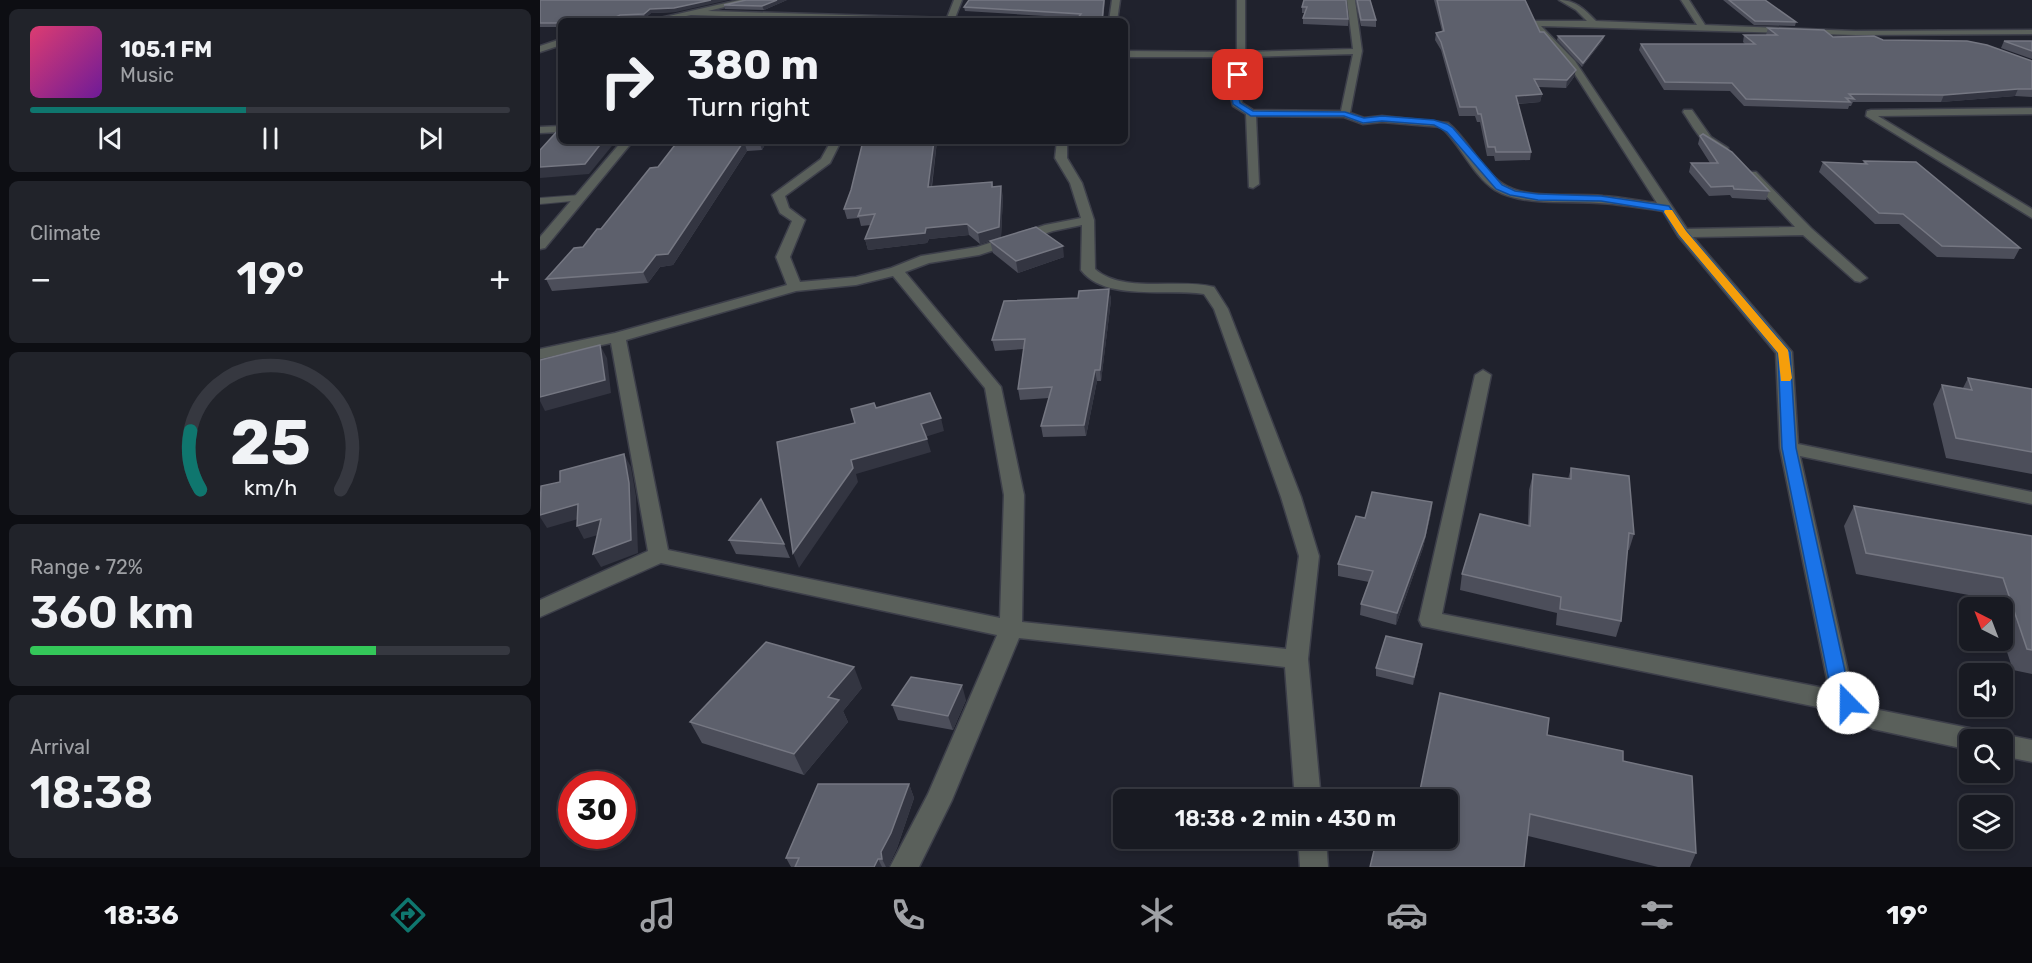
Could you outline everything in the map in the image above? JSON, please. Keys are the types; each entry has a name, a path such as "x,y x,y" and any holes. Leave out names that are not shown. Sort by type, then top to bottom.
{"street":[{"path":"951,18 958,0"},
{"path":"1113,18 1116,0"},
{"path":"1241,0 1241,55 1235,94 1237,104 1251,114 1345,114 1363,121 1382,119 1444,125 1486,175 1499,187 1513,193 1538,197 1601,199 1666,208"},
{"path":"1345,114 1358,51 1351,0"},
{"path":"1563,0 1579,8 1594,24"},
{"path":"1685,0 1703,28"},
{"path":"667,18 743,1"},
{"path":"693,13 809,18"},
{"path":"1848,703 1839,686 1789,448 1784,352 1683,233 1572,63 1537,26 1538,23 1545,22 1916,33 2032,32"},
{"path":"1916,33 1962,43"},
{"path":"540,49 558,43"},
{"path":"1128,54 1241,55 1358,51"},
{"path":"2031,111 1876,111 1871,113 1871,116 2032,214"},
{"path":"1688,112 1707,139 1742,163 1806,231 1860,278"},
{"path":"1251,114 1253,184"},
{"path":"540,130 558,129"},
{"path":"540,245 625,144"},
{"path":"795,287 783,257 800,220 784,210 778,195 826,161 835,144"},
{"path":"1062,144 1061,158 1076,183 1088,220 1088,270 1099,280 1130,287 1188,287 1209,291 1221,309 1291,497 1309,555 1296,659 1307,789"},
{"path":"540,354 618,338 795,287 855,281 896,271 926,259 979,250 1050,228 1088,220"},
{"path":"1683,233 1806,231"},
{"path":"896,271 993,387 1014,495 1011,629 939,800 904,867"},
{"path":"618,338 659,555"},
{"path":"1483,375 1430,620 1848,703 1873,719 1959,737"},
{"path":"1789,448 2032,498"},
{"path":"540,609 659,555 1011,629 1296,659"},
{"path":"2013,747 2032,751"},
{"path":"1313,849 1314,867"}],"lane":[{"path":"540,201 580,198"}],"building":[{"path":"540,0 711,0 674,8 650,9 644,14 620,15 614,18 558,18 558,23 540,23"},
{"path":"746,0 777,0 762,6 724,5"},
{"path":"969,0 1104,0 1102,18 1078,18 1081,14 964,7"},
{"path":"1304,0 1346,0 1348,19 1303,18 1307,7 1302,7"},
{"path":"1357,0 1370,0 1376,20 1361,20"},
{"path":"1437,0 1525,0 1540,32 1544,32 1576,70 1567,80 1534,79 1542,94 1516,96 1531,152 1496,152 1495,147 1488,147 1481,114 1478,114 1476,107 1460,107 1441,42 1436,33 1444,31"},
{"path":"1729,0 1765,0 1796,22 1755,21"},
{"path":"1768,28 1824,30 1833,37 1874,36 1883,40 1967,41 1987,45 2032,61 2032,89 1944,95 1849,94 1854,99 1846,98 1850,102 1746,99 1732,83 1665,82 1641,44 1755,44 1744,35 1777,35"},
{"path":"1558,36 1604,36 1583,63"},
{"path":"2004,41 2032,41 2032,51"},
{"path":"558,130 558,144 601,144 585,164 540,167 540,150"},
{"path":"1703,134 1732,152 1769,191 1734,189 1733,186 1711,187 1691,163 1718,163 1700,136"},
{"path":"676,144 742,144 668,254 656,255 643,272 546,279 574,248 583,247 597,229 601,229 650,168 658,167"},
{"path":"862,144 934,144 928,187 992,182 992,187 1001,186 999,227 978,233 967,224 926,228 925,233 865,239 875,214 858,216 861,208 844,209"},
{"path":"1864,161 1916,162 2020,248 1942,246 1903,214 1879,213 1823,162 1867,164"},
{"path":"1036,227 1063,246 1016,261 990,241"},
{"path":"1109,289 1100,370 1095,370 1084,425 1041,426 1052,387 1018,389 1025,339 992,340 1004,301 1078,298 1079,291"},
{"path":"600,345 605,380 540,397 540,360"},
{"path":"1968,378 2032,389 2032,452 1956,438 1942,385 1972,390"},
{"path":"930,393 941,418 921,424 927,439 851,460 853,468 793,553 777,442 855,423 851,409 874,403 876,408"},
{"path":"624,454 629,483 631,540 593,554 601,519 577,526 578,504 540,515 541,486 560,482 560,471"},
{"path":"1571,468 1629,476 1634,534 1629,533 1621,621 1560,609 1561,597 1462,574 1480,514 1530,526 1533,474 1571,479"},
{"path":"1372,492 1432,502 1425,536 1397,613 1361,604 1373,571 1338,564 1356,516 1365,518"},
{"path":"761,499 784,544 729,540"},
{"path":"1854,506 2032,536 2032,650 2027,649 2013,608 2013,597 2009,597 2003,578 1866,553"},
{"path":"1386,636 1422,644 1414,677 1376,668"},
{"path":"766,642 854,667 828,697 839,700 794,754 690,722"},
{"path":"911,677 962,685 948,716 892,705"},
{"path":"1440,693 1549,718 1547,735 1623,751 1623,761 1692,776 1696,853 1530,814 1524,867 1370,867 1374,849 1458,849 1458,789 1420,789"},
{"path":"818,784 909,784 891,833 881,852 882,859 878,859 874,867 795,867 799,858 786,858"}],"slow traffic":[{"path":"1668,212 1683,233 1784,352 1785,378"}],"route":[{"path":"1238,75 1235,94 1237,104 1251,114 1345,114 1363,121 1382,119 1444,125 1486,175 1499,187 1513,193 1538,197 1601,199 1666,208 1683,233 1784,352 1789,448 1839,686 1848,703"}]}
